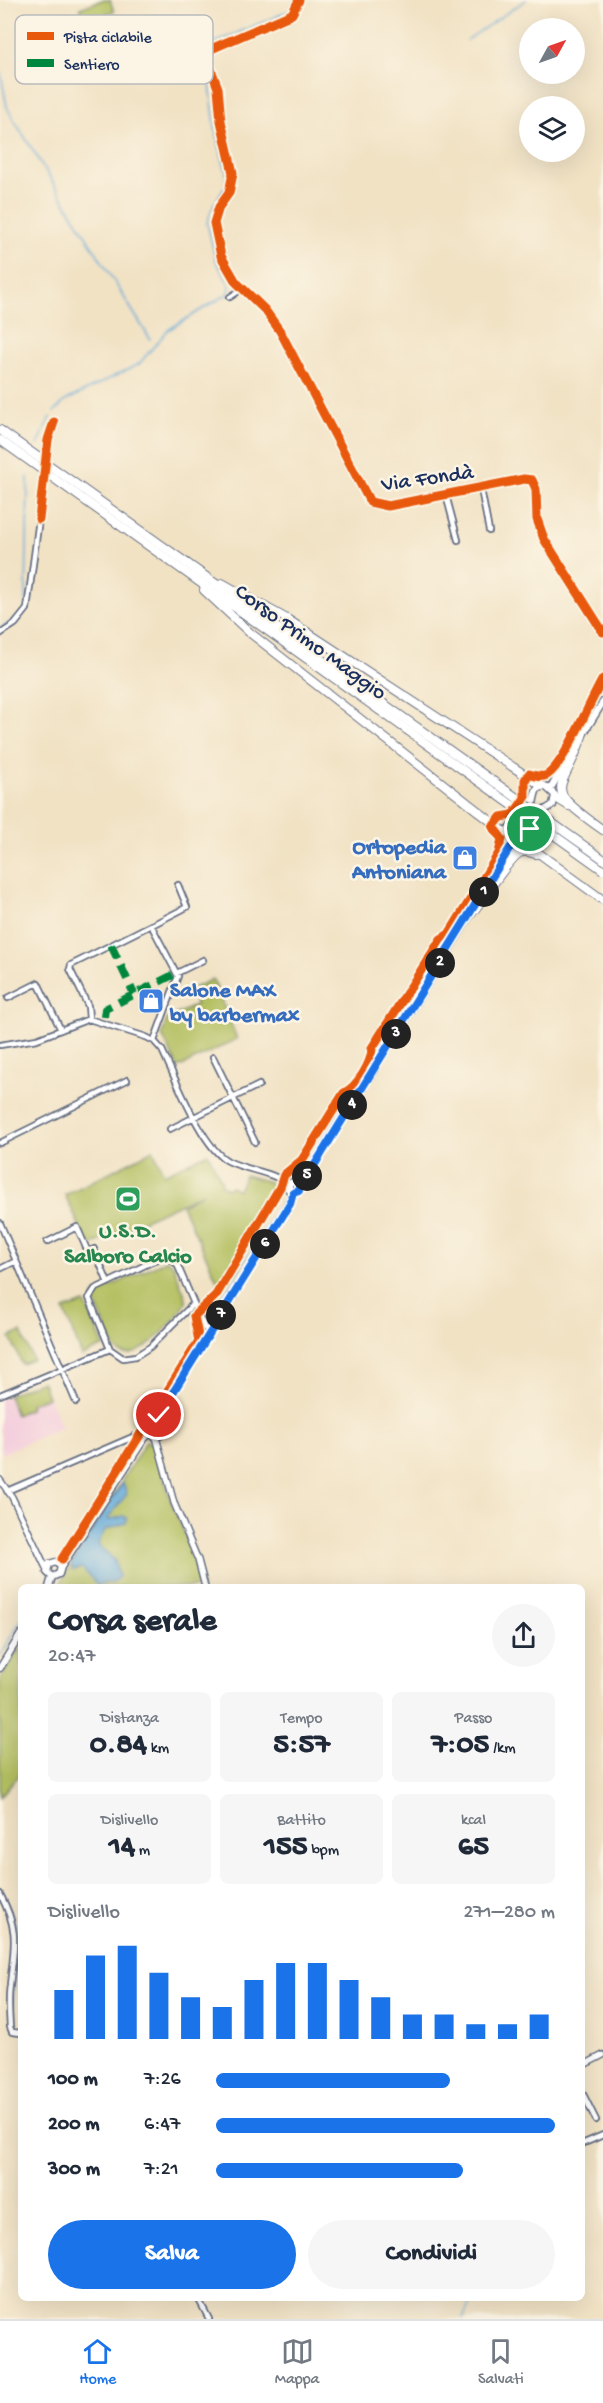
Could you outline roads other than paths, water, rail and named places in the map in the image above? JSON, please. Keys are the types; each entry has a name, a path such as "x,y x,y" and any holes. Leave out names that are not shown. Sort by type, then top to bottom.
{"highway":[{"name":"Corso Primo Maggio","path":"0,430 166,554"},
{"name":"Corso Primo Maggio","path":"0,440 603,859"},
{"path":"166,554 294,624 542,786"},
{"path":"166,554 249,632 506,833"},
{"name":"Corso Primo Maggio","path":"409,726 603,870"},
{"path":"570,806 560,790 561,780 577,752 584,733"},
{"path":"556,798 603,830"},
{"path":"522,846 533,849 603,900"},
{"path":"471,914 484,900 510,860 522,852 538,854"}],"main road":[{"path":"551,788 603,702"},
{"path":"513,845 506,833 511,826 524,819 532,808 534,793 542,786 551,788"},
{"path":"513,845 522,846 529,839 531,826 540,813 553,805 556,798 551,788"},
{"path":"293,1193 299,1191 299,1184 309,1174 513,845"},
{"path":"293,1193 289,1190 289,1184 294,1181 299,1184"},
{"path":"157,1424 159,1415 290,1204 293,1193"},
{"path":"153,1435 151,1426 157,1424"},
{"path":"52,1577 59,1574 58,1565 144,1439 163,1431 157,1424"},
{"path":"52,1577 46,1568 50,1563 58,1565"},
{"path":"51,1584 52,1577"},
{"path":"0,1668 18,1640"}],"street":[{"name":"Via Fondà","path":"213,48 292,14 298,7 299,0"},
{"name":"Via Fondà","path":"213,75 218,88 221,121 233,173 233,184 217,211 214,228 223,262 242,289 265,310 280,331 370,502 388,506 524,479 532,480 537,489 537,519 544,539 603,632"},
{"path":"230,297 242,289"},
{"name":"Via Fondà","path":"481,489 489,531"},
{"name":"Via Fondà","path":"446,495 458,540"},
{"path":"0,633 15,624 27,609 39,519"},
{"path":"89,1019 88,1006 70,969 71,965 187,907 178,885"},
{"path":"152,926 177,973 154,1041"},
{"path":"177,973 203,960"},
{"path":"8,998 39,983 61,1030"},
{"path":"0,1045 37,1039 89,1019 154,1041 162,1050 206,1139 219,1155 228,1161 276,1176 289,1184"},
{"path":"213,1058 255,1142"},
{"path":"0,1143 127,1080"},
{"path":"170,1129 259,1085"},
{"path":"0,1223 76,1402"},
{"path":"47,1242 77,1227 88,1252 94,1250 108,1283"},
{"path":"193,1304 163,1336 136,1356 123,1358 110,1349 89,1299 91,1292 168,1257 177,1264 193,1304 204,1327 210,1333"},
{"path":"0,1269 16,1261"},
{"path":"0,1395 110,1349"},
{"path":"153,1435 174,1503 198,1560 204,1584"},
{"path":"6,1491 135,1436 144,1439"},
{"path":"0,1480 41,1553 46,1568"},
{"path":"41,1553 58,1565"},
{"path":"0,1894 12,1919 16,1940 9,1988 9,2028 12,2032 18,2033"},
{"path":"585,2065 603,2056"},
{"path":"585,2098 596,2120"},
{"path":"585,2143 603,2135"},
{"path":"200,2301 209,2319"}],"water":[{"path":"123,1482 127,1494 108,1518 109,1520 124,1516 127,1518 126,1523 105,1530 98,1544 115,1561 119,1577 113,1582 96,1584 82,1568 73,1570 71,1564"}],"waterway":[{"path":"213,43 291,10 294,0"},
{"path":"467,40 526,0"},
{"path":"0,70 7,107 11,115 150,339"},
{"path":"54,412 65,401 139,364 168,330 229,293 230,286 216,261 207,223 214,204 227,184 215,128 210,84"},
{"path":"38,445 50,417"},
{"path":"26,601 28,477"},
{"path":"0,629 17,618"},
{"path":"415,992 444,943"},
{"path":"390,1030 408,1002"},
{"path":"378,1050 388,1034"},
{"path":"322,1139 348,1098"},
{"path":"303,1171 313,1154"},
{"path":"209,1319 282,1202"},
{"path":"0,1655 18,1625"},
{"path":"0,1889 18,1929 12,2016"},
{"path":"13,2029 18,2030"},
{"path":"463,2319 471,2301"}],"place":[{"name":"Ortopedia Antoniana","path":"465,858"},
{"name":"Salone MAX by barbermax","path":"151,1001"},
{"name":"U.S.D. Salboro Calcio","path":"128,1199"}]}
